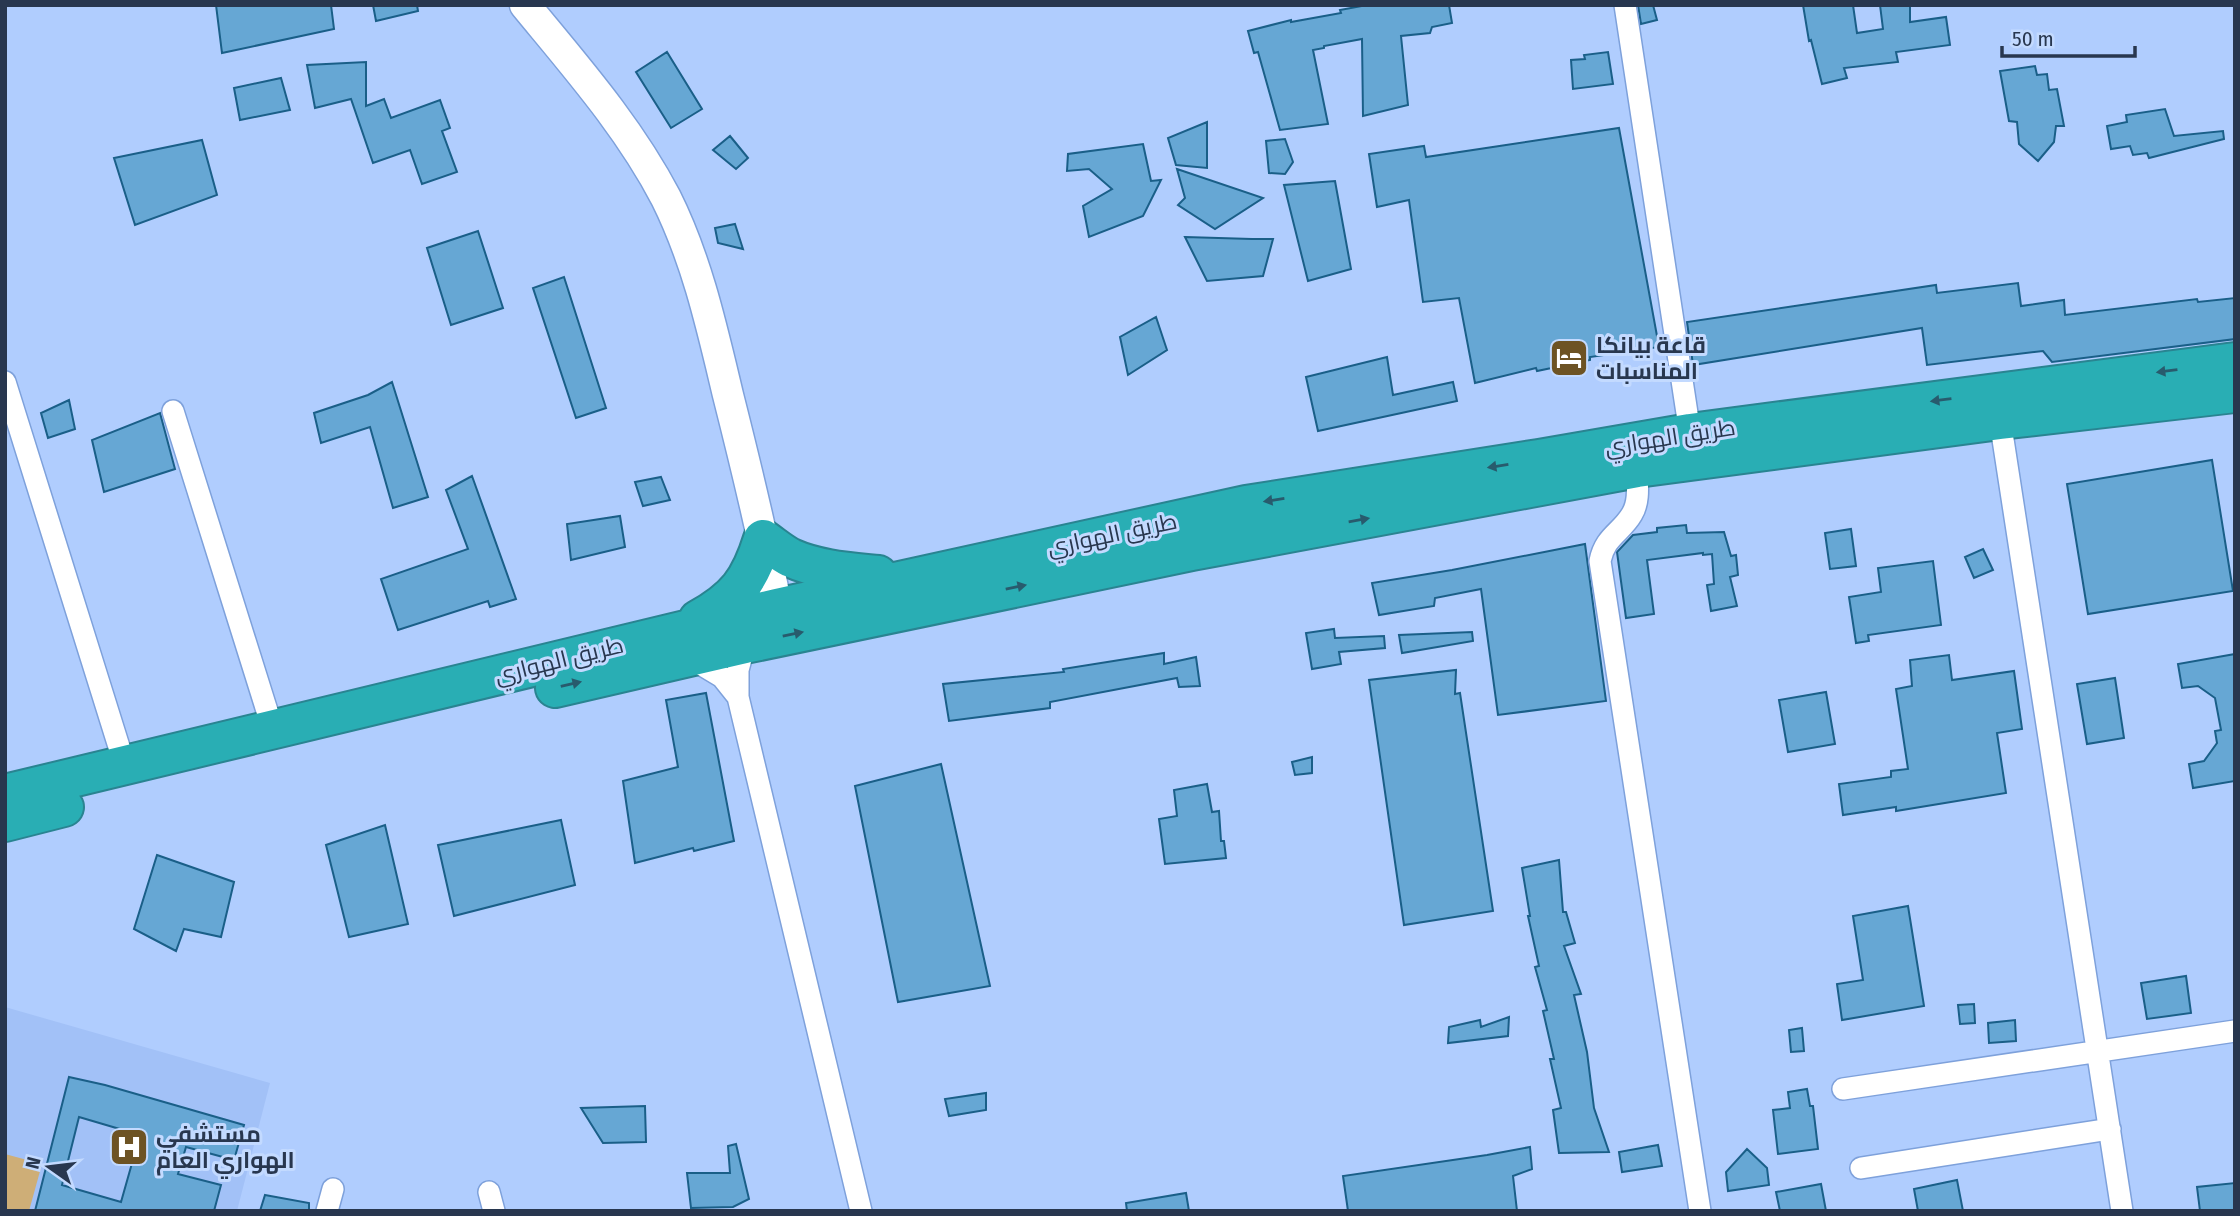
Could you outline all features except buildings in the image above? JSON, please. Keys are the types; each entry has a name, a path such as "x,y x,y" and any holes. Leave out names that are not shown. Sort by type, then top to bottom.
{"highway":[{"name":"طريق الهواري","path":"5,794 272,730 682,645 745,644 1192,551 1541,473 1690,433 2235,362"},
{"name":"طريق الهواري","path":"5,822 682,645 778,608 904,578 1246,505 1541,473 1637,468 2235,393"},
{"path":"682,645 736,593 755,565 763,539 789,557 811,564 904,578"}],"street":[{"path":"525,5 629,135 666,199 682,233 706,303 778,608"},
{"path":"1625,5 1690,433"},
{"path":"5,382 125,766"},
{"path":"173,411 272,730"},
{"path":"2000,421 2122,1211"},
{"path":"1637,468 1637,494 1633,514 1606,542 1600,561 1700,1211"},
{"path":"745,644 738,670 737,697 861,1211"},
{"path":"682,645 722,677 737,697"},
{"path":"1843,1089 2235,1031"},
{"path":"1861,1168 2109,1129"},
{"path":"327,1211 332,1189"}],"shaded area":[{"name":"مستشفي الهواري العام","path":"5,1007 270,1083 237,1211 5,1211"},
{"path":"5,1154 42,1164 29,1211 5,1211"}],"place":[{"name":"قاعة بيانكا المناسبات","path":"1569,358"},
{"name":"مستشفي الهواري العام","path":"129,1147"}]}
